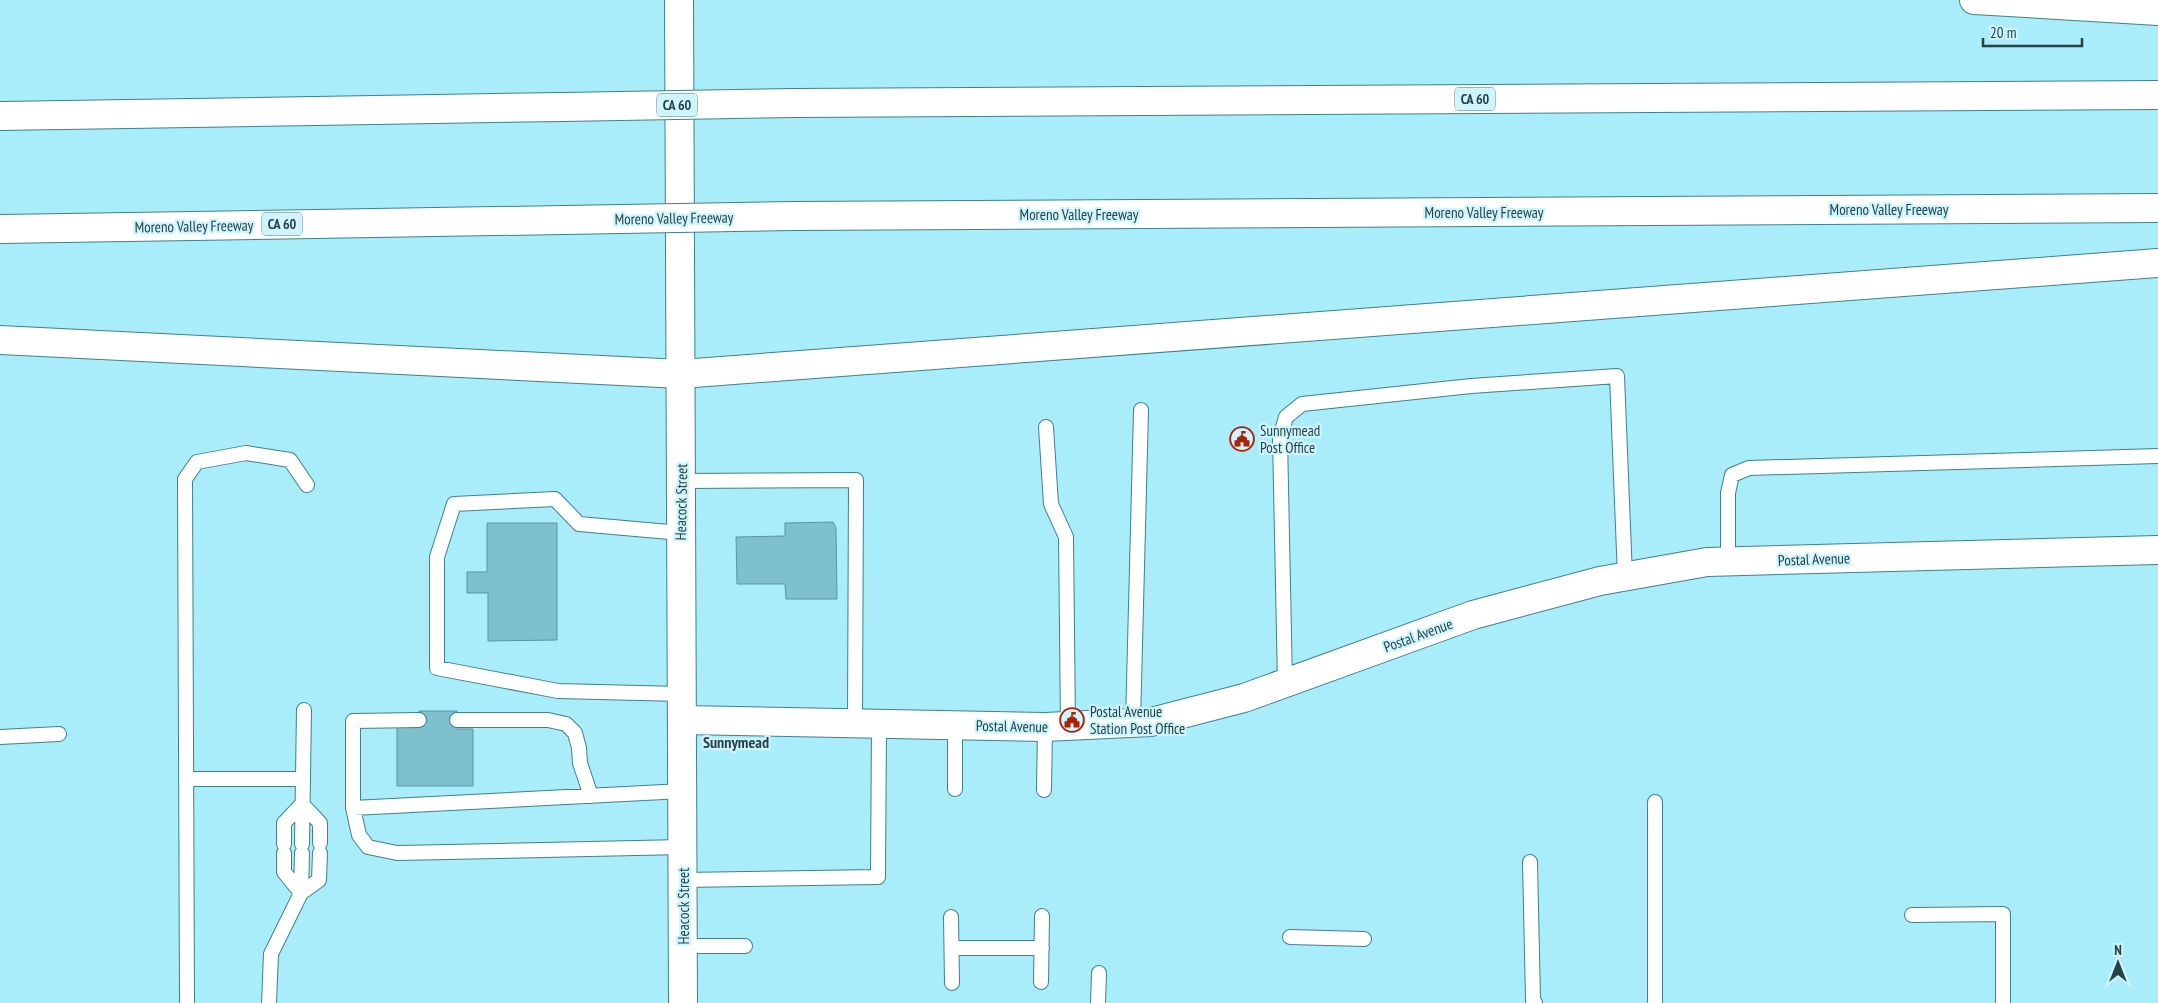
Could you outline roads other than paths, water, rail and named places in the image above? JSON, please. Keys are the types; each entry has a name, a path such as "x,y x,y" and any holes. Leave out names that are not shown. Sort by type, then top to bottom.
{"main road":[{"name":"Heacock Street","path":"679,0 683,1003"},
{"path":"1974,0 2158,11"},
{"name":"CA 60","path":"0,116 793,103 2158,95"},
{"name":"Moreno Valley Freeway","path":"0,229 794,216 2158,208"},
{"path":"0,340 681,374 2158,263"},
{"name":"Postal Avenue","path":"682,707 867,723 1057,727 1151,722 1244,698 1473,616 1600,581 1707,562 2158,550"}],"lane":[{"path":"1285,683 1280,438 1286,417 1302,404 1471,386 1617,376 1625,577"},
{"path":"1133,723 1141,410"},
{"path":"1044,790 1057,727 1066,538 1051,504 1046,427"},
{"path":"187,1003 185,479 197,462 246,453 290,460 307,485"},
{"path":"1728,562 1728,493 1732,475 1749,468 2158,456"},
{"path":"682,481 856,480 867,723 878,877 683,880"},
{"path":"681,533 579,524 555,499 454,504 437,556 437,668 558,691 682,707"},
{"path":"269,1003 271,954 301,893 304,710"},
{"path":"419,720 353,721 353,808 359,835 368,847 397,853 683,847"},
{"path":"457,720 548,720 566,724 575,733 580,763 591,796"},
{"path":"955,789 956,725"},
{"path":"0,737 59,734"},
{"path":"186,779 302,779"},
{"path":"353,808 683,791"},
{"path":"1655,802 1655,1003"},
{"path":"301,893 319,880 320,848 320,823 302,804"},
{"path":"301,893 284,872 284,823 302,804"},
{"path":"1530,862 1533,1000 1535,1003"},
{"path":"1912,915 2003,914 2003,1003"},
{"path":"1041,982 1042,916"},
{"path":"951,917 953,948 952,983"},
{"path":"1290,937 1364,939"},
{"path":"683,946 745,946"},
{"path":"953,948 1042,948"},
{"path":"1098,1003 1099,973"}],"place":[{"name":"Sunnymead Post Office","path":"1242,439"},
{"name":"Postal Avenue Station Post Office","path":"1072,720"}],"district":[{"name":"Sunnymead","path":"736,742"}]}
